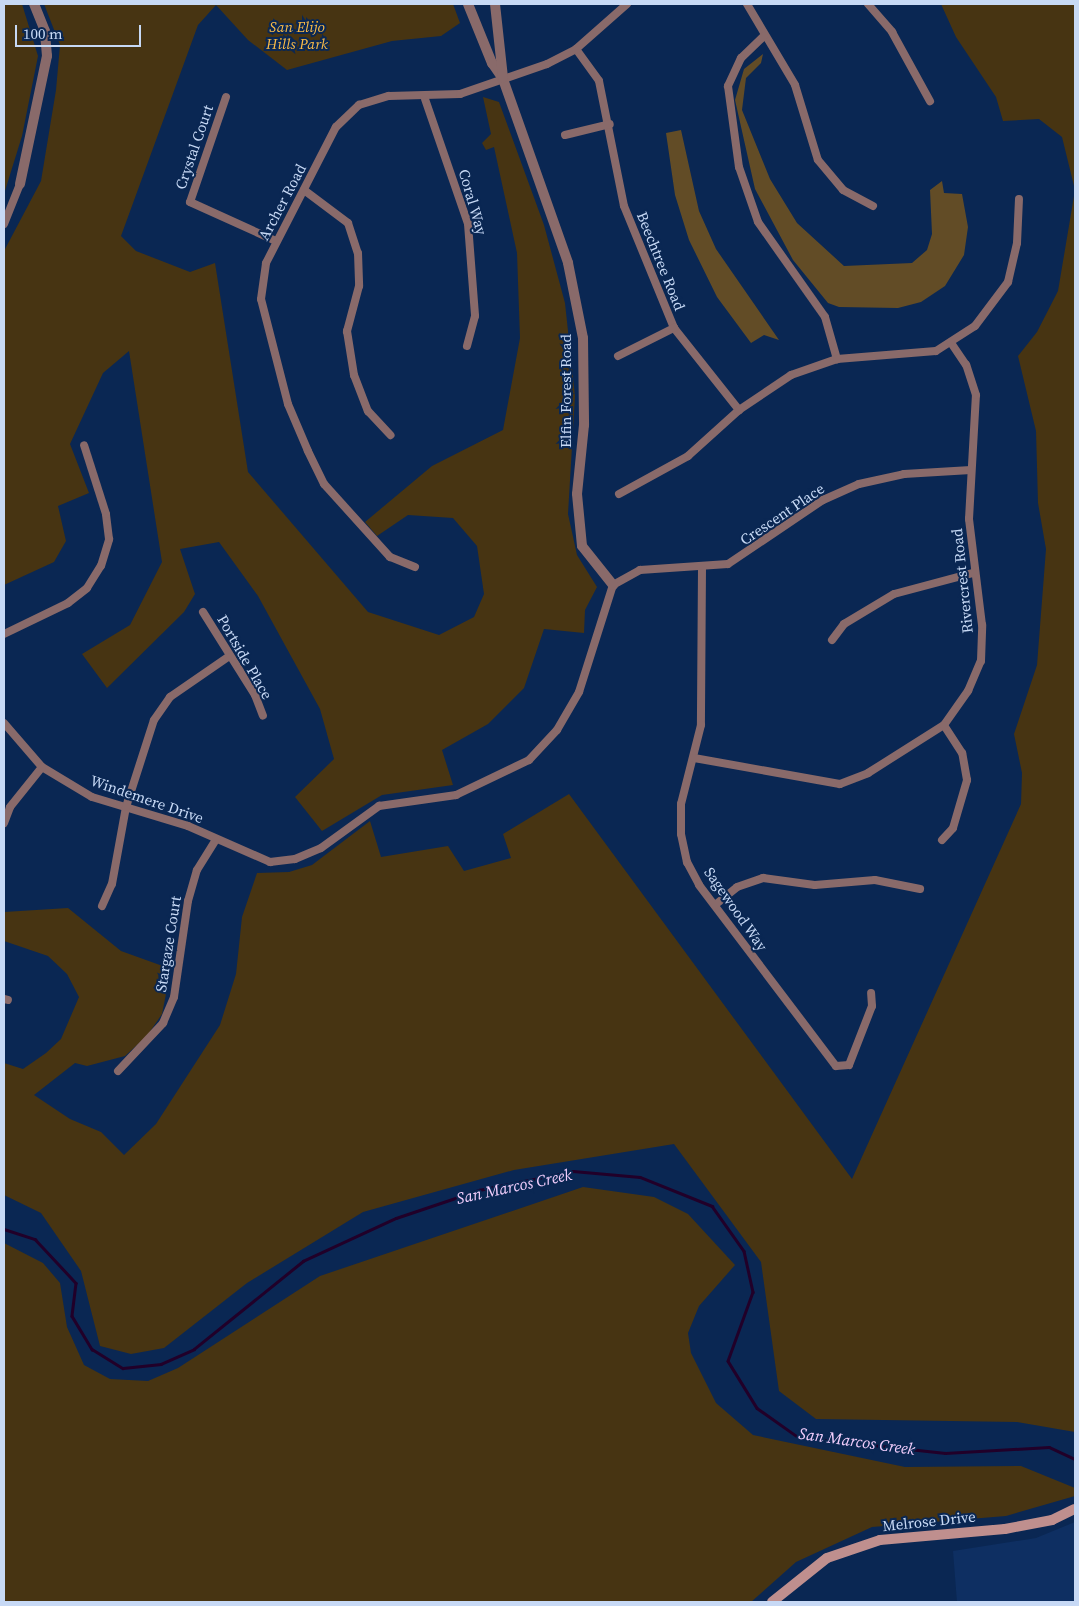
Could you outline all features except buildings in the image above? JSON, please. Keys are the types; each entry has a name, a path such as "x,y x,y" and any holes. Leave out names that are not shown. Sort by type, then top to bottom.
{"main road":[{"name":"Melrose Drive","path":"772,1602 827,1558 880,1540 1005,1529 1052,1520 1075,1509"}],"street":[{"path":"4,224 20,184 47,56 45,31 34,4"},
{"path":"468,4 492,63 503,79"},
{"path":"495,4 503,79"},
{"name":"Archer Road","path":"415,567 390,557 324,484 288,404 261,299 266,263 336,127 359,105 389,96 424,98 460,94 503,79 576,49 627,4"},
{"path":"747,4 764,36 795,85 818,160 843,190 873,206"},
{"path":"868,4 892,32 930,100"},
{"path":"764,36 741,58 728,86 739,167 758,222 825,317 838,359"},
{"name":"Beechtree Road","path":"576,49 599,81 610,124 624,206 674,328 739,410"},
{"name":"Elfin Forest Road","path":"503,79 568,263 583,338 584,425 576,494 582,546 613,585"},
{"name":"Crystal Court","path":"226,98 190,202 276,241"},
{"name":"Coral Way","path":"424,98 468,224 475,316 466,346"},
{"path":"565,135 610,124"},
{"path":"304,190 348,223 353,238 359,286 347,331 354,375 368,411 390,435"},
{"path":"620,494 688,456 739,410 791,375 838,359 918,355 951,343 975,326 1008,282 1017,243 1019,200"},
{"path":"618,356 674,328"},
{"name":"Rivercrest Road","path":"694,758 840,784 868,773 944,725 968,691 981,661 982,625 973,573 971,470 976,395 966,365 951,343"},
{"path":"4,634 68,603 87,588 101,566 109,539 106,514 84,445"},
{"name":"Crescent Place","path":"613,585 640,570 673,564 702,568 728,564 745,555 823,500 859,484 904,474 971,470"},
{"name":"Sagewood Way","path":"702,568 701,725 681,804 681,834 687,862 715,904 836,1066 849,1065 872,1006 871,993"},
{"path":"832,640 844,624 894,594 973,573"},
{"name":"Windemere Drive","path":"4,723 42,767 92,797 216,839 270,862 295,859 321,848 379,806 456,795 529,760 557,730 579,692 613,585"},
{"name":"Portside Place","path":"203,612 228,657 255,695 263,716"},
{"path":"102,906 112,884 126,807 154,720 170,697 228,657"},
{"path":"942,840 953,828 967,780 962,753 944,725"},
{"path":"4,823 10,807 42,767"},
{"name":"Stargaze Court","path":"118,1071 163,1023 174,997 188,901 197,870 216,839"},
{"path":"715,904 737,887 763,878 815,885 875,880 920,889"}],"shaded area":[{"path":"763,54 761,63 746,78 742,110 770,179 797,223 844,266 912,263 927,250 932,234 930,190 942,181 944,193 962,194 968,227 964,255 945,286 921,302 898,308 839,307 828,303 793,260 755,189 735,100 744,69"},
{"path":"681,130 699,211 716,249 779,340 764,335 751,343 717,297 689,240 675,195 666,133"},
{"path":"1075,1522 1075,1602 957,1602 953,1551 1036,1538"}],"green space":[{"path":"4,4 22,4 38,56 22,136 4,194"},
{"name":"San Elijo Hills Park","path":"44,4 453,4 460,23 441,36 392,41 287,70 248,40 216,5 198,25 121,236 136,251 190,272 215,263 248,472 368,612 439,635 474,617 484,594 477,546 453,518 408,515 377,536 365,522 432,466 503,430 520,338 517,253 494,147 486,150 482,143 491,134 483,97 499,102 544,225 565,303 575,396 568,514 577,555 597,587 585,610 584,633 544,629 524,688 488,724 442,750 453,785 382,795 322,831 295,797 334,759 320,709 258,596 219,542 180,549 195,594 184,612 107,688 82,654 130,625 162,562 129,351 103,373 70,444 89,493 58,506 66,541 54,562 4,585 4,251 41,181 56,90 60,45"},
{"path":"941,4 1075,4 1075,190 1062,137 1039,119 1003,121 996,97 956,37"},
{"path":"1075,190 1075,1432 1017,1422 816,1419 779,1391 761,1262 674,1144 514,1170 363,1212 247,1283 164,1348 131,1354 100,1346 81,1271 41,1213 4,1195 4,1063 23,1069 46,1053 61,1039 79,997 67,974 48,956 4,941 4,912 68,908 121,951 171,969 162,1014 147,1036 125,1056 87,1066 75,1063 34,1095 70,1119 101,1132 124,1155 156,1124 220,1025 236,974 242,917 257,873 289,872 312,865 370,821 381,857 448,846 464,871 511,858 503,834 569,794 852,1179 1021,804 1022,773 1014,734 1037,665 1046,549 1038,503 1036,431 1018,356 1037,332 1058,291"},
{"path":"583,1187 654,1197 688,1214 735,1265 699,1306 688,1333 691,1353 716,1403 753,1435 905,1467 1021,1466 1075,1488 1075,1496 1006,1516 872,1527 796,1562 751,1602 4,1602 4,1243 43,1263 60,1283 67,1327 84,1365 110,1379 148,1381 178,1368 320,1276"}],"waterway":[{"name":"San Marcos Creek","path":"4,1229 35,1239 76,1283 72,1316 92,1349 123,1368 161,1364 194,1349 303,1261 396,1218 479,1190 573,1171 640,1177 712,1206 744,1251 753,1292 728,1361 757,1408 798,1437 945,1453 1049,1447 1075,1459"}]}
